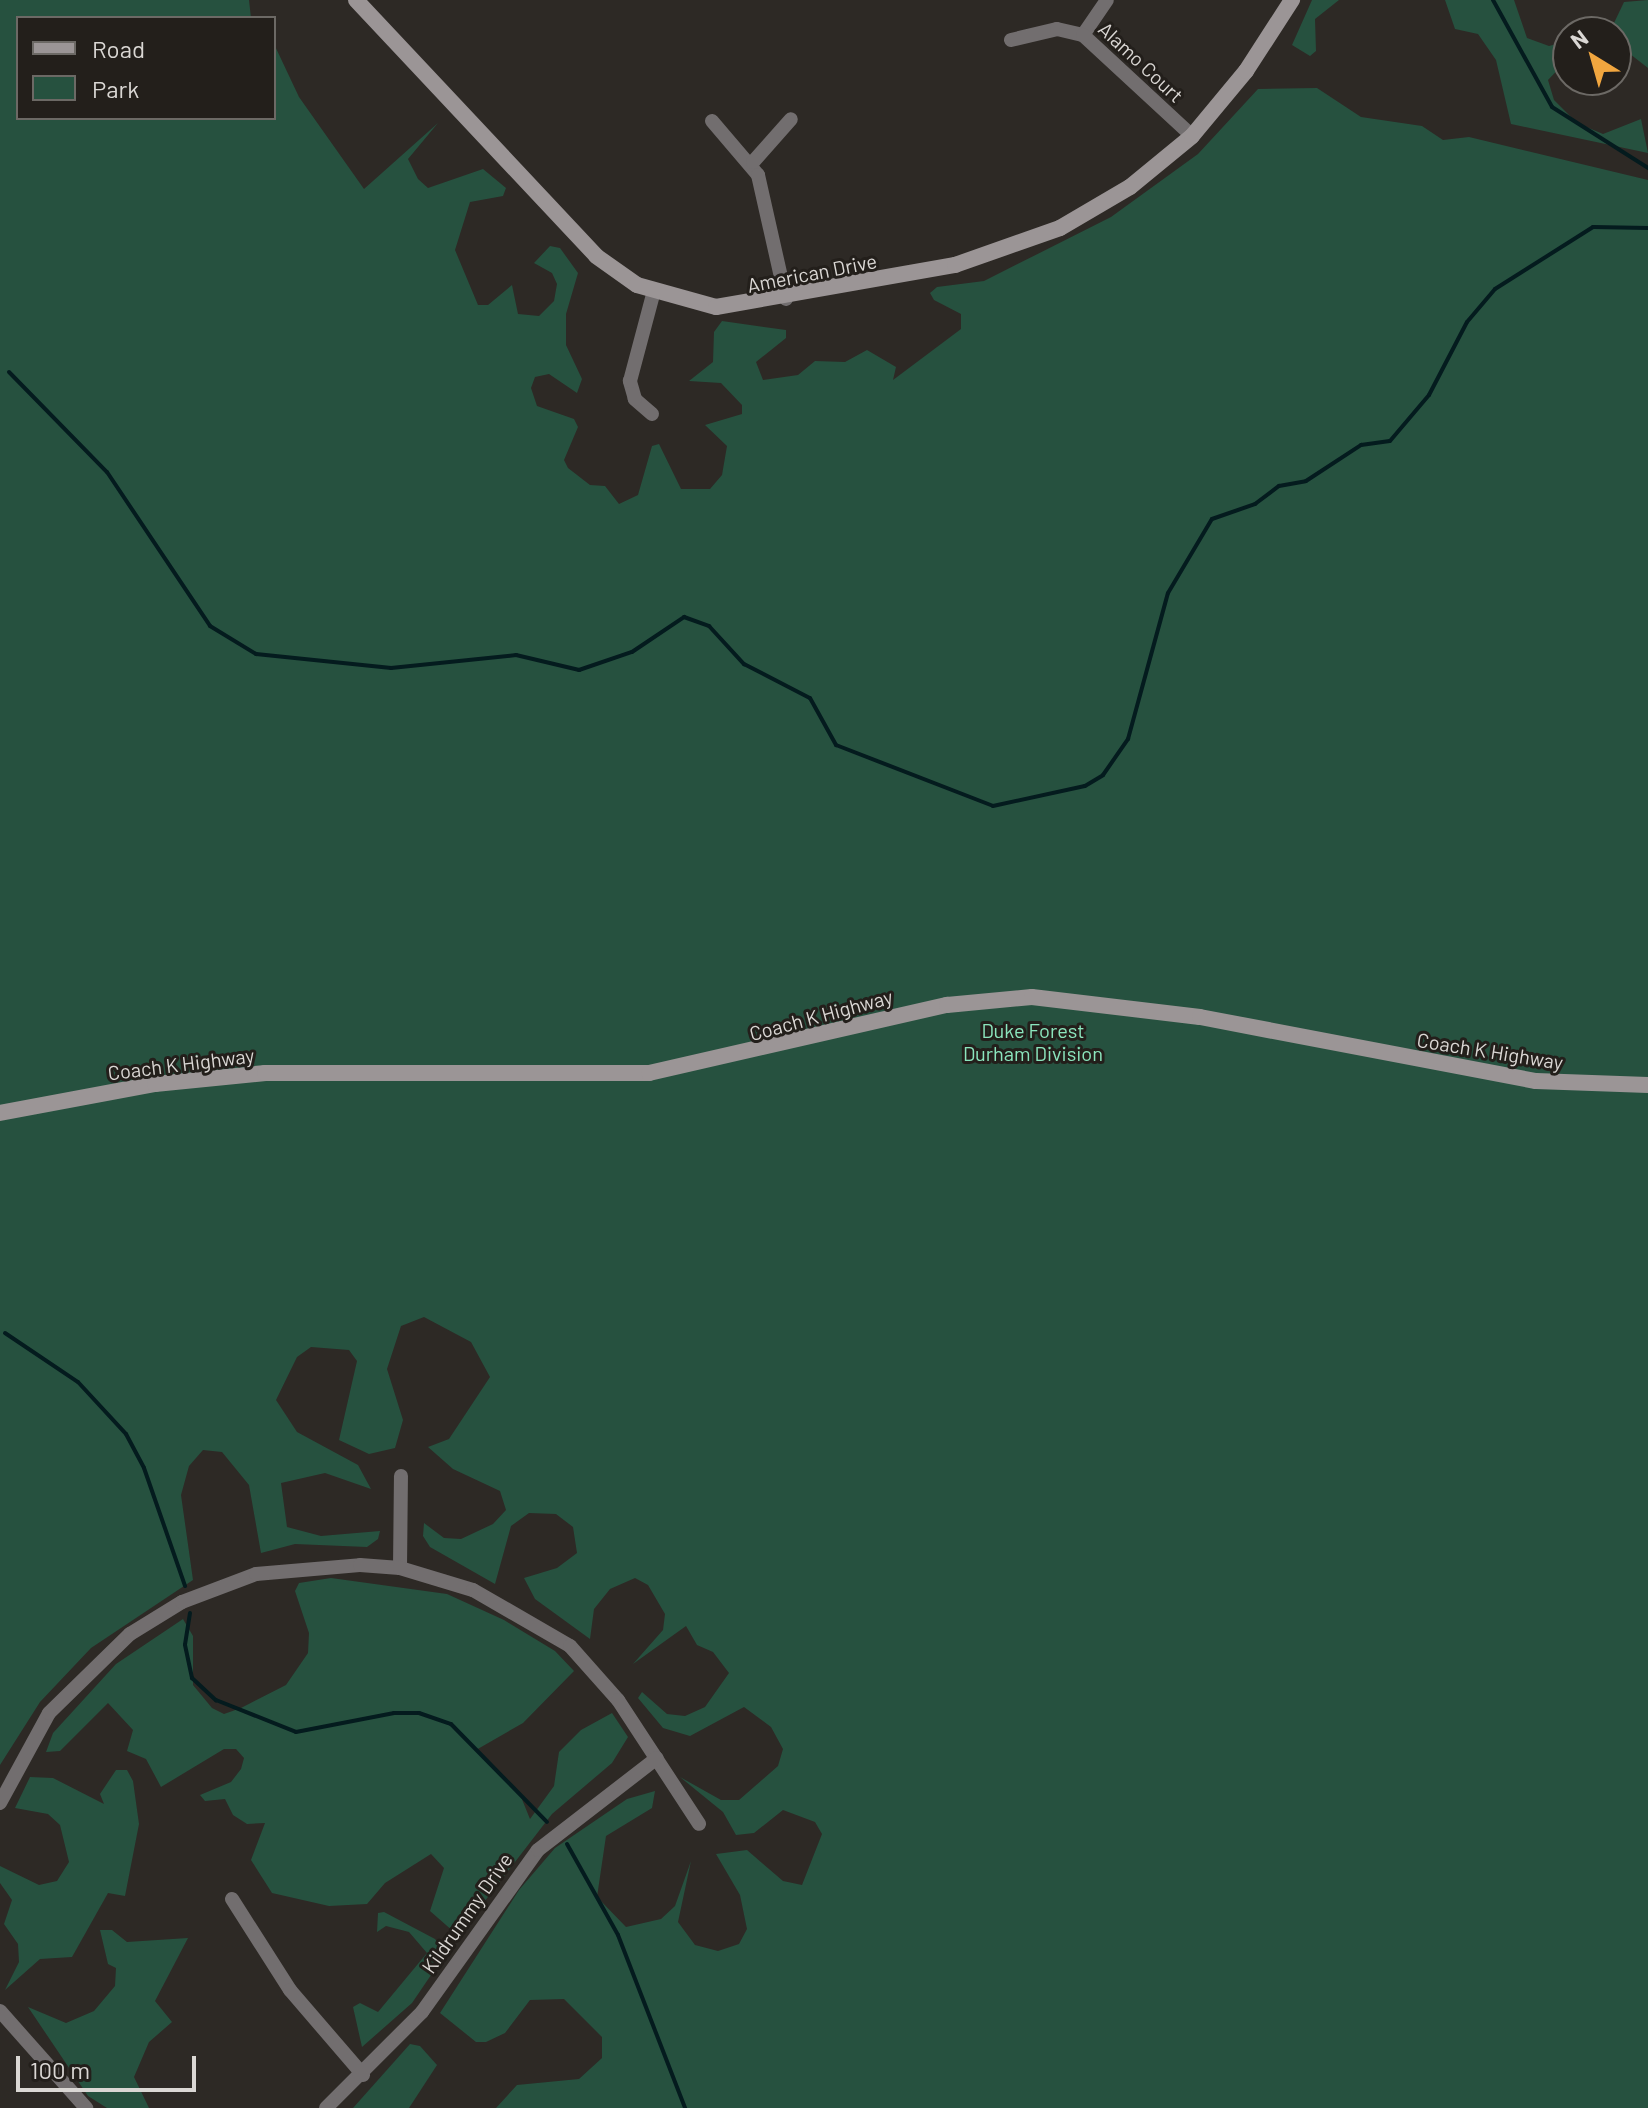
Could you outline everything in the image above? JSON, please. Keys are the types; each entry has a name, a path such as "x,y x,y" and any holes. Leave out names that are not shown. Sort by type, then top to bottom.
{"street":[{"name":"American Drive","path":"356,0 596,256 654,291 716,307 786,299 1012,249 1100,206 1192,136 1246,71 1292,0"},
{"path":"1083,35 1107,0"},
{"name":"Alamo Court","path":"1011,40 1057,29 1083,35 1192,136"},
{"path":"753,162 791,119"},
{"path":"712,121 753,162 786,299"},
{"path":"652,414 635,399 630,381 654,291"},
{"name":"Coach K Highway","path":"0,1113 155,1084 265,1073 649,1073 935,1007 1032,997 1200,1017 1536,1081 1648,1085"},
{"path":"400,1568 401,1476"},
{"path":"0,1803 36,1732 78,1679 171,1608 236,1580 290,1568 400,1568 497,1600 570,1646 618,1700 699,1824"},
{"name":"Kildrummy Drive","path":"326,2108 363,2075 422,2012 538,1850 657,1758"},
{"path":"232,1899 290,1990 363,2075"},
{"path":"0,2011 86,2108"}],"green space":[{"name":"Duke Forest Durham Division","path":"0,0 249,0 251,16 16,16 16,120 276,120 276,48 299,97 364,189 438,123 408,159 418,179 428,188 483,169 506,188 503,196 470,202 455,250 478,305 488,305 512,285 518,314 539,316 554,301 557,284 552,273 534,263 550,246 560,248 578,273 566,314 566,345 582,379 577,393 549,374 535,377 531,388 537,406 574,419 578,427 564,460 568,468 590,485 605,486 619,504 638,495 652,446 659,444 681,489 710,489 722,475 727,446 705,425 742,414 742,405 721,383 689,381 713,362 714,332 722,321 786,330 786,338 756,362 763,380 798,375 815,361 845,362 867,350 896,367 893,380 961,329 961,314 934,300 930,293 937,287 984,281 1111,217 1198,154 1258,89 1317,88 1361,117 1422,126 1443,140 1469,137 1648,180 1648,2108 496,2108 517,2085 579,2079 602,2058 602,2037 564,1999 530,2000 505,2033 486,2042 476,2042 440,2013 519,1890 555,1848 627,1799 655,1791 652,1808 606,1836 597,1897 626,1927 661,1919 675,1906 691,1861 678,1922 695,1945 718,1951 739,1944 747,1929 740,1895 716,1854 747,1850 783,1881 802,1885 822,1834 815,1822 783,1810 754,1833 736,1835 723,1812 680,1777 721,1800 739,1800 778,1766 783,1749 771,1727 744,1707 690,1736 663,1728 638,1698 642,1692 667,1714 685,1716 705,1707 729,1673 713,1652 697,1645 686,1626 633,1664 663,1630 665,1614 648,1585 635,1578 610,1589 594,1609 590,1639 535,1599 524,1578 557,1568 577,1553 573,1527 556,1514 529,1513 511,1526 495,1584 430,1547 423,1536 424,1523 444,1538 461,1539 493,1524 506,1510 500,1491 453,1469 428,1447 449,1439 490,1377 471,1342 424,1317 401,1326 387,1369 403,1420 395,1448 369,1454 339,1440 357,1361 349,1350 311,1347 297,1357 276,1400 297,1432 358,1465 371,1489 325,1473 281,1483 287,1527 321,1536 380,1531 378,1539 367,1547 295,1544 261,1553 249,1485 222,1452 203,1450 189,1466 181,1495 193,1580 91,1648 40,1702 0,1765"},
{"path":"1312,0 1339,0 1315,19 1316,51 1310,56 1292,45"},
{"path":"1445,0 1514,0 1527,38 1552,45 1552,76 1548,80 1554,100 1577,123 1603,134 1641,119 1648,153 1511,124 1496,60 1478,34 1455,29"},
{"path":"1648,0 1648,68 1632,56 1632,16 1617,16 1624,2"},
{"path":"331,1578 447,1594 504,1620 555,1651 574,1671 523,1723 476,1750 519,1792 530,1819 554,1786 559,1752 581,1730 612,1713 628,1737 612,1763 552,1814 464,1928 454,1932 430,1911 444,1868 431,1854 385,1883 367,1904 329,1906 272,1893 251,1860 265,1823 247,1824 233,1815 225,1799 205,1801 200,1795 231,1782 241,1769 244,1758 236,1749 224,1749 161,1787 146,1759 127,1751 133,1730 108,1703 60,1751 46,1752 53,1733 116,1664 183,1619 193,1636 193,1685 212,1708 224,1714 286,1685 308,1653 309,1633 295,1591 299,1583"},
{"path":"116,1770 127,1770 133,1781 139,1824 125,1896 108,1893 72,1957 40,1959 5,1990 19,1962 18,1944 4,1924 12,1900 0,1883 0,1866 39,1885 57,1881 69,1862 60,1825 48,1814 15,1808 30,1777 53,1778 104,1804 100,1794"},
{"path":"384,1912 435,1939 446,1953 412,2003 362,2047 353,2007 360,2003 378,2012 427,1953 409,1932 386,1926 377,1932 378,1913"},
{"path":"100,1930 112,1930 127,1942 188,1938 155,2001 172,2022 149,2042 134,2077 149,2108 107,2108 88,2096 28,2007 66,2023 94,2011 115,1986 116,1968 108,1964"},
{"path":"410,2044 420,2046 437,2065 409,2108 353,2108"}],"waterway":[{"path":"1493,0 1552,107 1648,168"},
{"path":"9,372 107,472 210,626 256,654 391,668 516,655 579,670 632,652 684,617 709,626 744,664 810,698 836,745 993,806 1085,786 1103,775 1128,739 1168,593 1212,519 1255,504 1279,486 1306,481 1361,445 1390,441 1429,395 1467,322 1495,289 1593,227 1648,228"},
{"path":"5,1333 78,1382 126,1434 144,1468 185,1586"},
{"path":"190,1613 185,1645 192,1678 216,1700 296,1732 394,1713 419,1713 451,1724 547,1822"},
{"path":"567,1844 618,1935 685,2108"}]}
